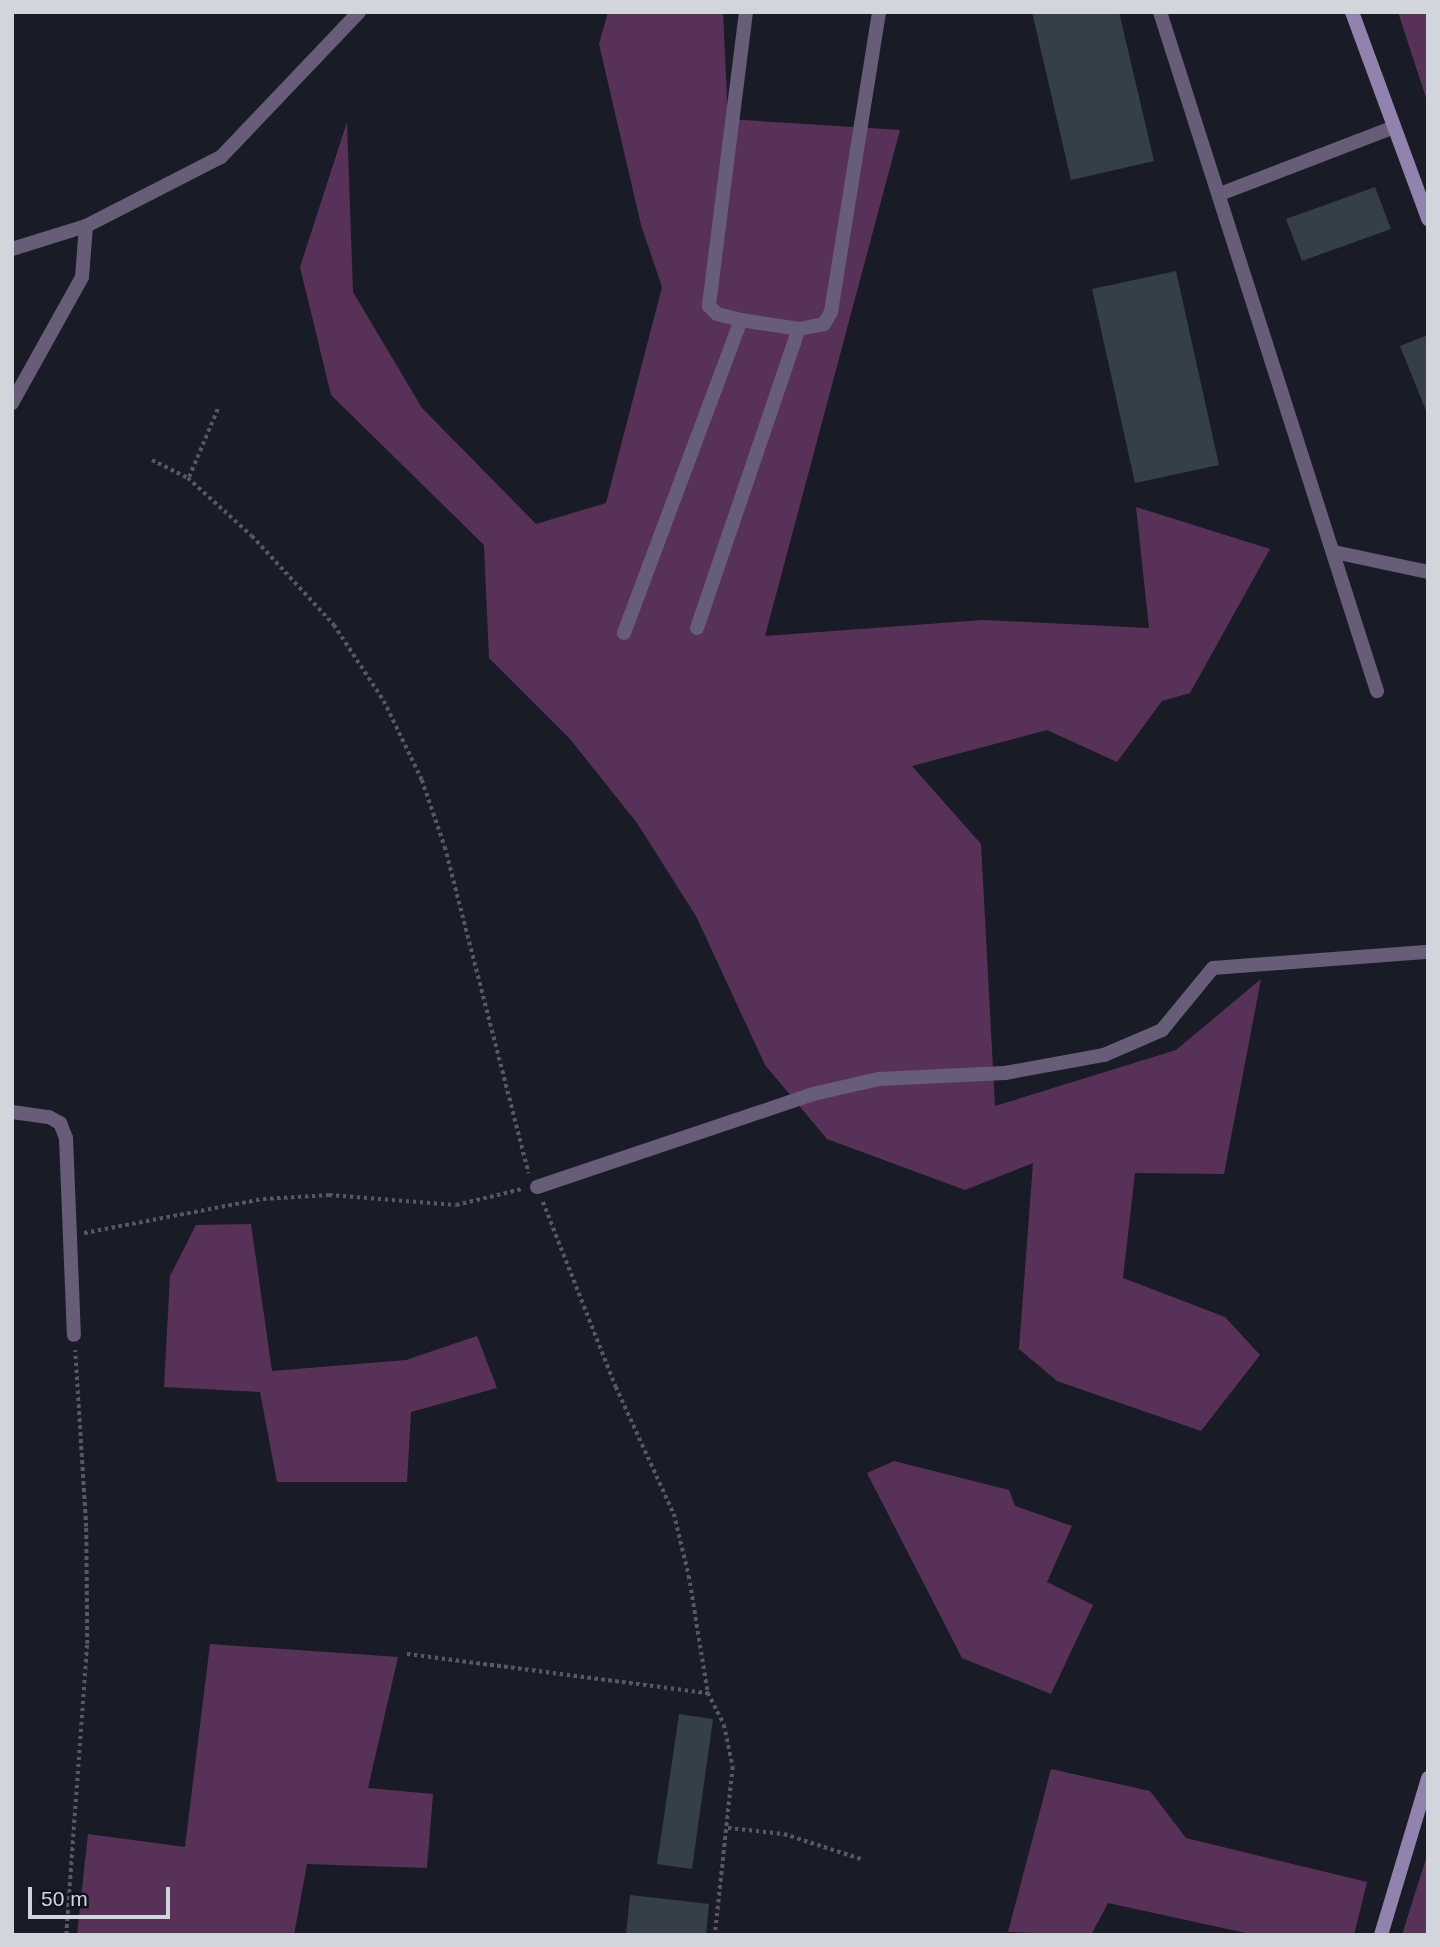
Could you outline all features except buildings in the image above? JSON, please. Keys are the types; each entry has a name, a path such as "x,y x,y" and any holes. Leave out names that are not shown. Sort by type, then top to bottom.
{"main road":[{"path":"1352,12 1392,128 1428,219"},
{"path":"1381,1935 1428,1778"}],"street":[{"path":"12,250 86,226 221,157 359,12"},
{"path":"746,12 709,306 717,314 799,329 824,324 831,312 879,12"},
{"path":"1160,12 1377,691"},
{"path":"1220,194 1392,128"},
{"path":"12,403 82,277 86,226"},
{"path":"624,634 741,320"},
{"path":"697,628 799,329"},
{"path":"1334,552 1428,572"},
{"path":"537,1187 813,1094 879,1079 1005,1073 1104,1055 1162,1030 1213,968 1428,952"},
{"path":"12,1112 60,1123 66,1138 72,1231 74,1335"}],"path":[{"path":"188,478 218,408"},
{"path":"152,460 188,478 334,625 360,658 408,749 445,847 529,1174 537,1187 597,1343 674,1514 701,1636 708,1693 723,1725 733,1768 715,1935"},
{"path":"72,1231 119,1230 262,1199 329,1195 456,1205 537,1187"},
{"path":"66,1935 87,1644 86,1527 74,1335"},
{"path":"407,1654 708,1693"},
{"path":"728,1828 784,1834 861,1859"}],"shaded area":[{"path":"608,12 723,12 728,119 900,130 765,636 983,620 1149,628 1136,507 1270,549 1190,693 1162,701 1117,762 1047,730 912,766 981,844 995,1106 1176,1050 1261,979 1224,1174 1135,1173 1123,1278 1225,1317 1260,1355 1201,1431 1057,1381 1019,1349 1033,1163 965,1190 827,1139 765,1065 696,916 637,823 570,739 489,658 484,545 331,395 300,267 347,122 353,292 422,408 536,524 606,503 662,287 641,225 599,44"},
{"path":"1398,12 1428,12 1428,104"},
{"path":"251,1224 272,1371 406,1360 477,1336 497,1388 411,1412 407,1482 277,1482 260,1392 164,1387 170,1276 196,1225"},
{"path":"894,1461 1009,1490 1015,1506 1072,1526 1047,1582 1093,1605 1051,1694 962,1658 867,1473"},
{"path":"210,1644 398,1657 368,1788 433,1794 427,1868 307,1864 294,1935 77,1935 88,1834 185,1847"},
{"path":"1051,1769 1150,1791 1186,1838 1367,1882 1354,1935 1255,1935 1108,1903 1091,1935 1008,1932"},
{"path":"1428,1852 1428,1935 1402,1935"}]}
